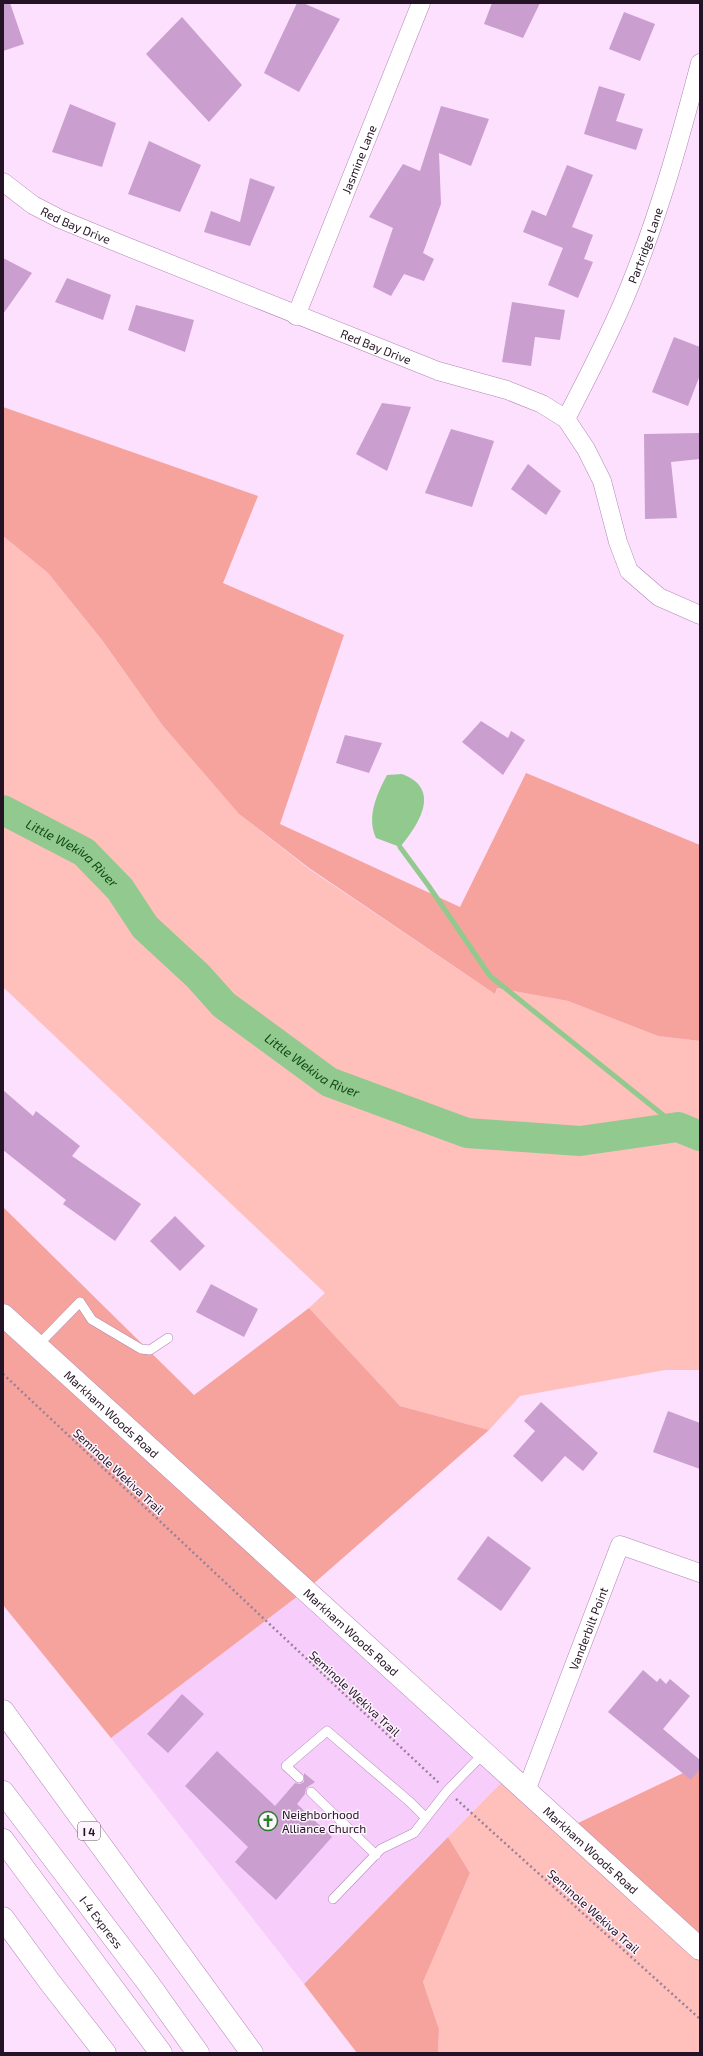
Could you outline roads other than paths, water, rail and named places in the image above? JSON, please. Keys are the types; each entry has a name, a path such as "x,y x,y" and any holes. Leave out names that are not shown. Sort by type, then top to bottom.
{"main road":[{"name":"Markham Woods Road","path":"3,1315 700,1949"},
{"name":"I 4","path":"3,1711 252,2053"},
{"name":"I-4 Express","path":"3,1792 148,1983 198,2053"},
{"path":"3,1840 161,2053"},
{"path":"3,1918 49,1981 105,2053"}],"street":[{"name":"Jasmine Lane","path":"296,316 421,3"},
{"name":"Partridge Lane","path":"566,419 599,355 629,288 677,151 700,63"},
{"name":"Red Bay Drive","path":"3,182 33,205 60,219 296,316 438,371 507,390 542,404 566,419 586,449 602,481 618,542 629,571 659,597 700,616"},
{"name":"Vanderbilt Point","path":"526,1791 620,1545 700,1573"}],"lane":[{"path":"37,1346 80,1302 92,1320 142,1349 150,1350 168,1338"},
{"path":"299,1778 286,1766 327,1731 410,1802 426,1818"},
{"path":"333,1898 381,1849 414,1833 447,1791 485,1752"},
{"path":"311,1792 376,1854"}],"waterway":[{"name":"Little Wekiva River","path":"3,810 84,852 120,889 145,927 198,976 224,1005 329,1082 467,1133 580,1141 678,1127 700,1136"},
{"path":"400,847 428,885 490,976 678,1127"}],"place":[{"name":"Neighborhood Alliance Church","path":"268,1821"}]}
